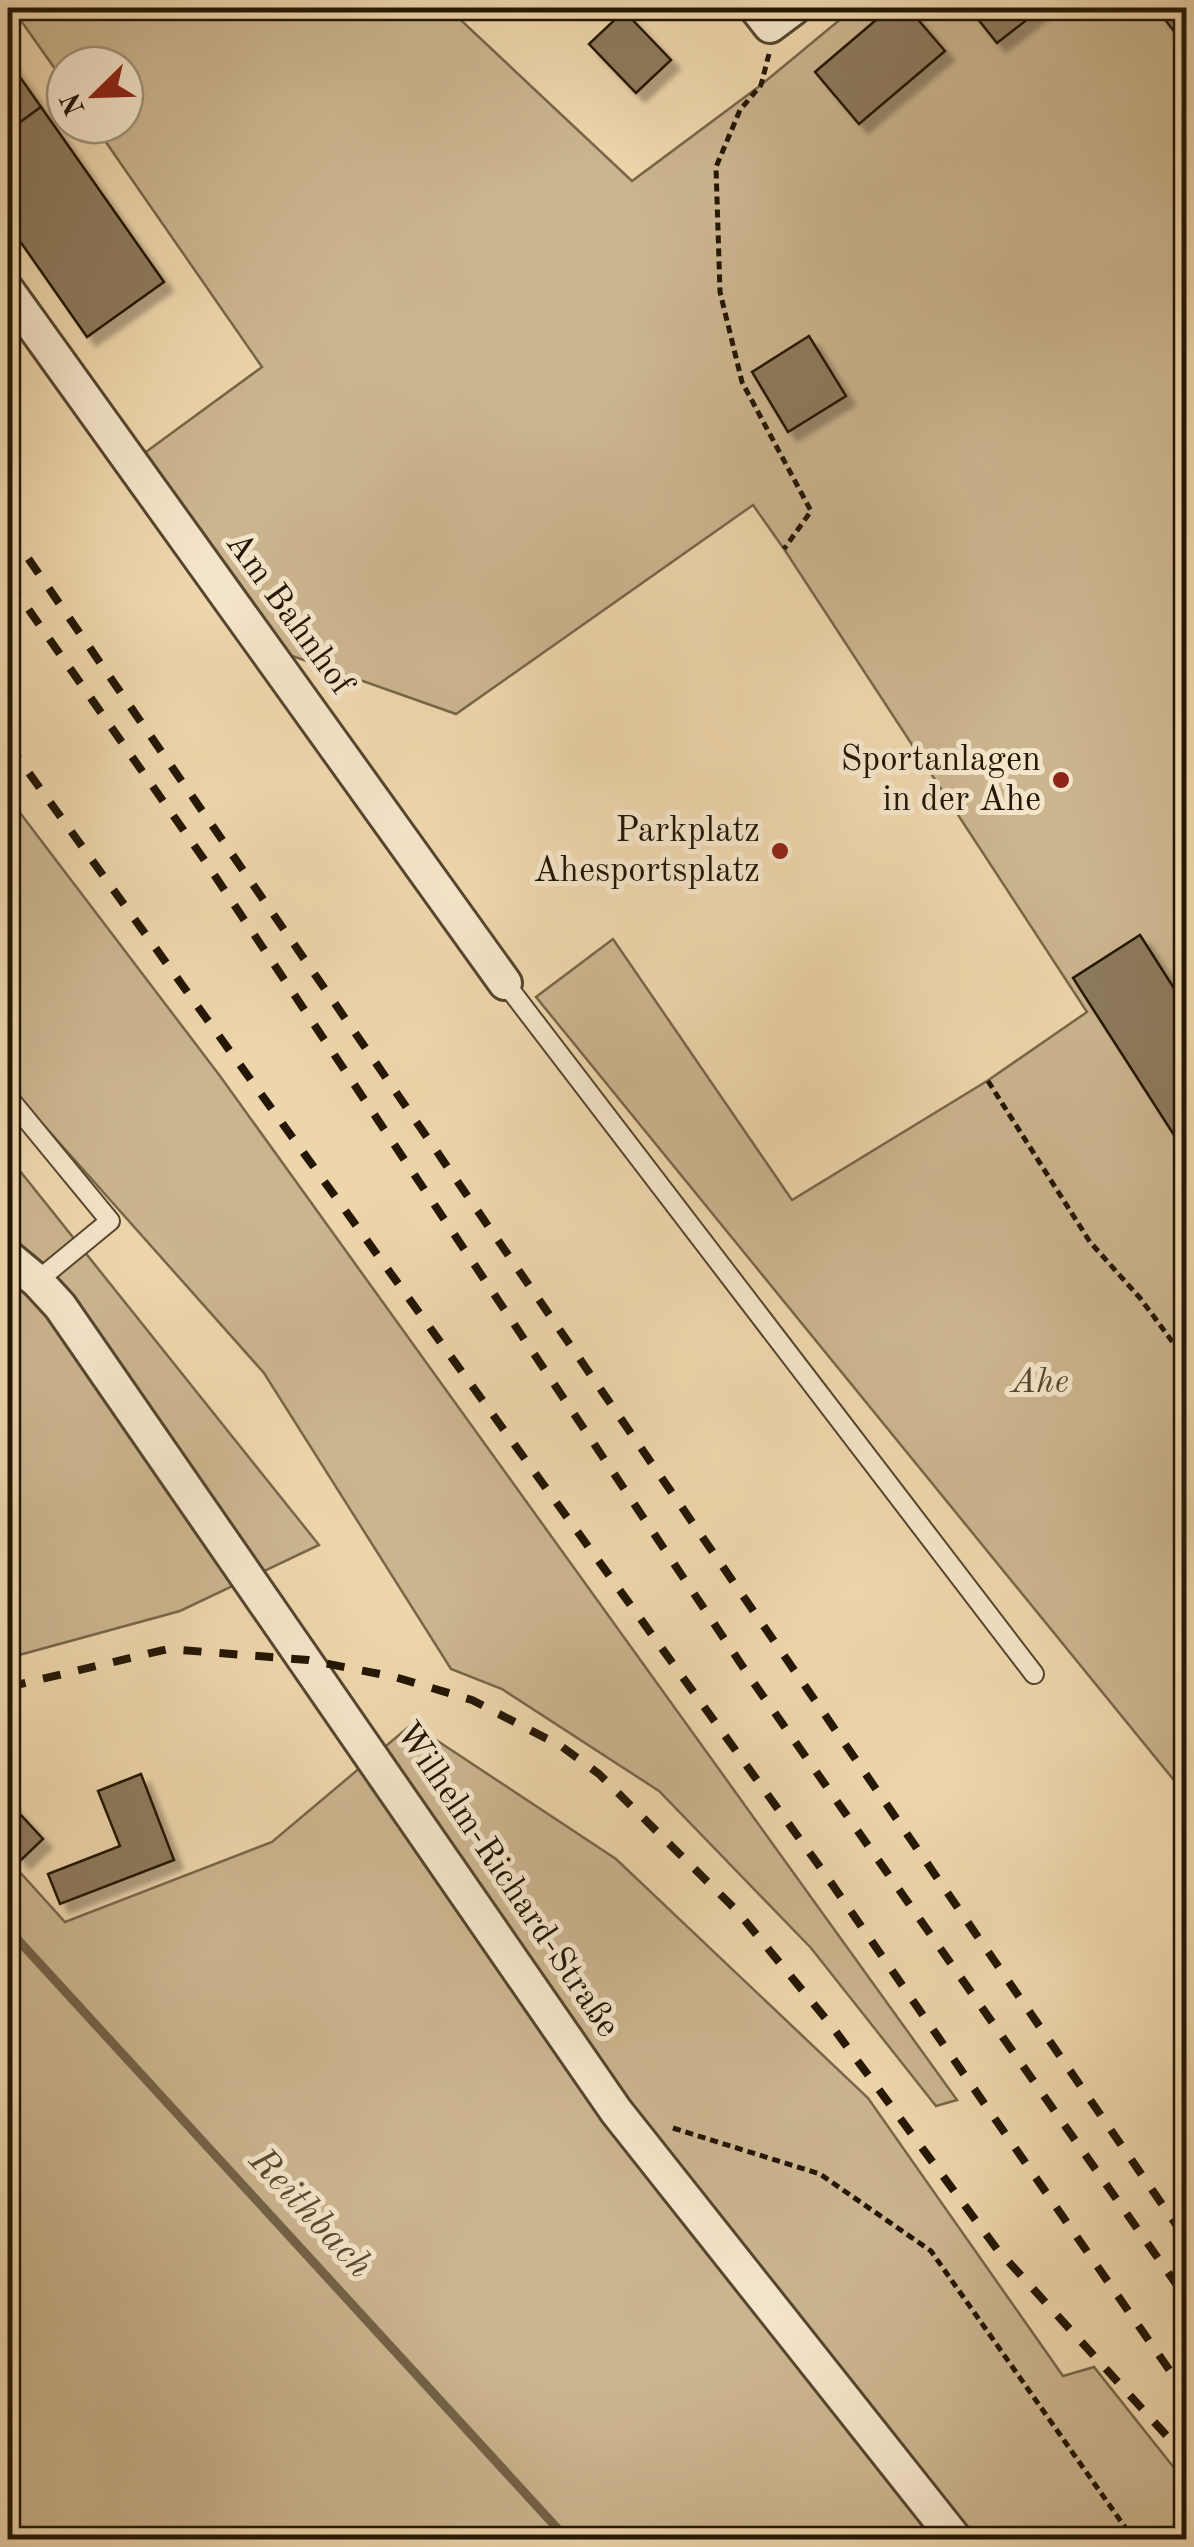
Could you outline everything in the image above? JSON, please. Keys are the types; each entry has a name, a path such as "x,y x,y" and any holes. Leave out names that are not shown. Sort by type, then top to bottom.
{"street":[{"name":"Am Bahnhof","path":"8,291 504,984"},
{"name":"Wilhelm-Richard-Straße","path":"8,1258 37,1280 60,1306 616,2110 956,2540"}],"lane":[{"path":"504,984 1034,1674"},
{"path":"8,1097 110,1221 37,1280"}],"path":[{"path":"774,14 769,59 761,85 740,110 716,168 716,201 720,292 742,382 810,511 784,549"},
{"path":"988,1081 1090,1242 1140,1298 1186,1360"},
{"path":"672,2128 820,2174 931,2251 1134,2540"}],"green space":[{"name":"Ahe","path":"12,8 448,8 632,181 761,85 854,8 1186,8 1186,1795 536,997 613,939 792,1200 987,1081 1087,1012 784,549 753,505 456,714 278,651 139,457 262,367 108,145 145,145 145,45 45,45 45,55"},
{"path":"8,797 220,1076 957,2100 936,2106 811,1948 659,1791 502,1689 451,1669 264,1373 8,1085"},
{"path":"8,1156 319,1545 180,1611 8,1658"},
{"path":"412,1724 616,1859 868,2098 1063,2376 1094,2367 1186,2483 1186,2539 8,2539 8,1859 65,1922 272,1842"}],"building":[{"path":"890,8 908,8 945,51 859,124 815,72"},
{"path":"969,8 1042,8 997,43"},
{"path":"1156,8 1186,8 1186,34 1180,39"},
{"path":"624,11 671,60 636,93 589,44"},
{"path":"8,60 41,107 8,131"},
{"path":"41,107 45,113 45,145 68,145 164,282 87,337 8,224 8,131"},
{"path":"809,336 846,396 788,432 752,372"},
{"path":"1140,935 1186,1007 1183,1149 1073,978"},
{"path":"141,1774 174,1860 60,1904 48,1874 120,1846 98,1791"},
{"path":"8,1801 43,1839 21,1860 8,1845"}],"waterway":[{"name":"Reithbach","path":"8,1929 568,2540"}],"railway":[{"path":"8,529 1186,2239"},
{"path":"8,580 203,858 751,1679 1186,2298"},
{"path":"8,744 825,1874 1186,2394"},
{"path":"8,1687 168,1649 308,1660 395,1677 472,1700 561,1746 599,1774 737,1911 831,2025 997,2249 1186,2457"}],"place":[{"name":"Sportanlagen in der Ahe","path":"1061,780"},
{"name":"Parkplatz Ahesportsplatz","path":"780,851"}]}
